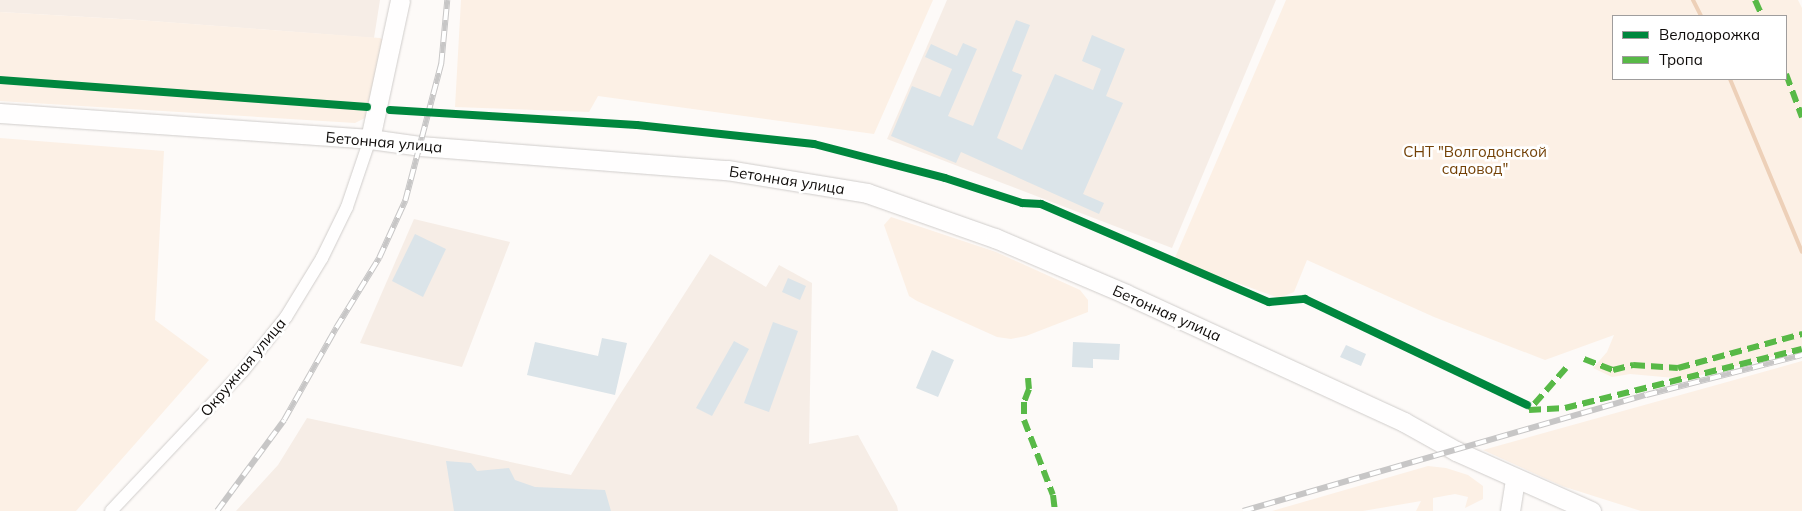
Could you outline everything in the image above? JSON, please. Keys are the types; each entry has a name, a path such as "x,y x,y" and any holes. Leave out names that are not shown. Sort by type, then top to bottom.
{"main road":[{"name":"Окружная улица","path":"370,139 400,0"},
{"name":"Бетонная улица","path":"0,113 370,139 420,146 727,170 867,194 994,238 1126,294 1404,422 1456,451 1591,511"},
{"path":"1510,511 1515,478"}],"street":[{"name":"Окружная улица","path":"111,511 243,371 286,317 322,258 347,207 370,139"}],"shaded area":[{"path":"0,0 380,0 374,38 138,20 0,12"},
{"path":"947,0 1276,0 1172,248 887,139"},
{"path":"414,219 510,242 462,367 360,343"},
{"path":"710,254 766,287 779,265 812,283 809,444 858,435 898,511 236,511 278,465 307,418 571,475 617,399"}],"green space":[{"path":"461,0 933,0 874,134 598,96 589,112 455,107"},
{"name":"СНТ \"Волгодонской садовод\"","path":"1286,0 1798,0 1802,8 1802,349 1686,379 1630,374 1612,377 1593,368 1607,352 1614,335 1545,360 1434,317 1307,260 1294,292 1279,298 1174,260"},
{"path":"0,12 380,38 385,41 367,117 355,123 0,101"},
{"path":"0,138 164,151 155,320 209,360 76,511 0,511"},
{"path":"891,217 996,252 1080,290 1088,300 1088,312 1026,336 1011,339 997,337 917,301 909,296 884,225"},
{"path":"1802,361 1802,511 1641,511 1562,486 1483,450"},
{"path":"1428,466 1446,468 1468,475 1483,486 1483,499 1465,508 1468,497 1455,494 1433,498 1433,511 1416,511 1421,501 1363,511 1272,511"}],"building":[{"path":"1016,20 1030,25 1012,71 1022,75 997,138 1022,150 1055,74 1093,90 1101,69 1082,61 1092,35 1125,49 1106,96 1123,103 1083,194 1104,203 1099,214 961,152 956,163 891,136 912,86 940,97 952,69 925,57 931,44 957,56 963,43 977,49 948,116 973,126"},
{"path":"415,234 446,249 423,297 392,281"},
{"path":"788,278 806,286 800,300 782,292"},
{"path":"773,322 798,331 769,412 744,403"},
{"path":"602,338 627,343 615,395 527,375 535,342 598,356"},
{"path":"734,341 749,349 712,416 696,408"},
{"path":"1073,342 1120,344 1119,360 1093,359 1093,368 1072,367"},
{"path":"1346,345 1366,354 1361,366 1340,357"},
{"path":"932,350 954,360 938,397 916,388"},
{"path":"446,461 471,463 477,471 509,468 515,480 535,487 605,490 611,511 454,511"}],"waterway":[{"path":"1693,0 1700,15"},
{"path":"1730,80 1802,252"}],"railway":[{"path":"217,511 284,420 336,328 379,258 405,201 441,64 447,0"},
{"path":"1243,511 1646,395 1802,355"}],"marked path":[{"path":"1755,0 1762,15"},
{"path":"1787,77 1802,117"},
{"path":"1584,359 1613,370 1633,365 1678,368 1802,334"},
{"path":"1566,368 1529,410 1565,408 1802,349"},
{"path":"1028,378 1029,389 1024,402 1024,420 1053,495 1055,511"}],"cycle path":[{"path":"0,80 367,107"},
{"path":"390,110 637,125 814,144 945,178 1022,203 1041,204 1269,302 1305,299 1527,405"}]}
